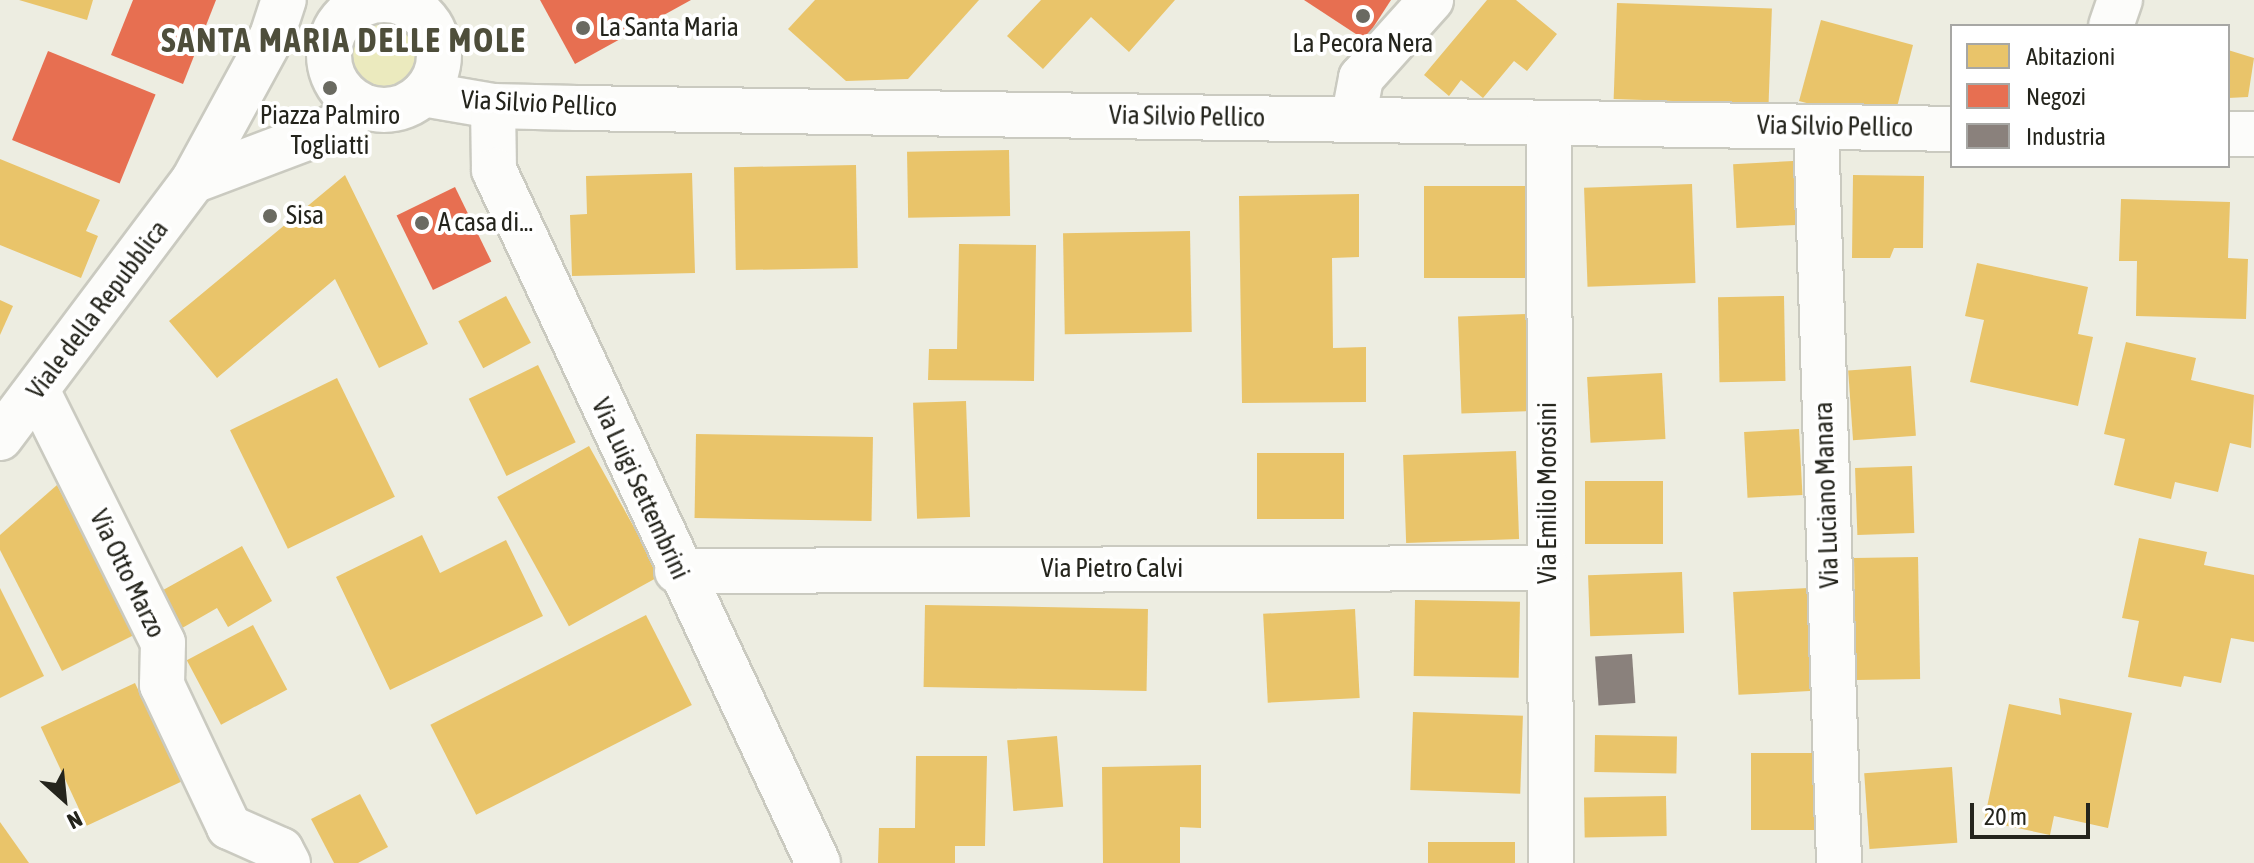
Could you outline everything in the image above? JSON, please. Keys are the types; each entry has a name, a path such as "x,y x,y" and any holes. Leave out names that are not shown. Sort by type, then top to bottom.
{"street":[{"path":"193,181 272,36 284,0"},
{"path":"301,0 351,10 384,0 430,12 439,60 423,94 396,109 364,107 349,98 331,69 329,51 351,10"},
{"path":"1353,120 1361,78 1431,0"},
{"path":"2112,24 2120,0"},
{"name":"Via Silvio Pellico","path":"423,94 493,106 1950,129"},
{"name":"Via Luigi Settembrini","path":"493,106 494,170 677,571 818,863"},
{"path":"193,181 328,130 364,107"},
{"name":"Via Emilio Morosini","path":"1549,123 1547,568 1551,863"},
{"name":"Via Luciano Manara","path":"1816,127 1839,863"},
{"path":"2230,134 2254,134"},
{"name":"Viale della Repubblica","path":"0,438 38,392 193,181"},
{"name":"Via Otto Marzo","path":"38,392 163,643 162,685 229,827 281,850 288,863"},
{"name":"Via Pietro Calvi","path":"677,571 1547,568"}],"green space":[{"name":"Piazza Palmiro Togliatti","path":"377,22 391,22 403,27 412,36 417,55 415,68 408,79 391,88 377,88 365,83 356,74 351,62 351,48 356,36 365,27"}],"building: Abitazioni":[{"path":"19,0 93,0 87,20"},
{"path":"815,0 979,0 908,79 846,81 788,29"},
{"path":"1041,0 1175,0 1129,52 1091,17 1043,69 1007,36"},
{"path":"1487,0 1516,0 1557,34 1527,71 1514,61 1483,98 1461,80 1449,96 1424,75"},
{"path":"1617,3 1772,8 1769,104 1614,99"},
{"path":"1821,20 1913,45 1897,107 1848,114 1799,101"},
{"path":"2230,51 2254,58 2248,97 2230,98"},
{"path":"1009,150 1010,216 908,218 907,152"},
{"path":"0,159 100,200 86,231 98,236 81,278 0,245"},
{"path":"1793,161 1796,225 1736,228 1733,164"},
{"path":"856,165 858,268 736,270 734,167"},
{"path":"692,173 695,273 572,276 570,215 587,214 586,176"},
{"path":"345,175 428,344 379,368 335,279 217,378 169,321"},
{"path":"1853,175 1924,176 1923,248 1894,248 1890,258 1852,258"},
{"path":"1692,184 1695,283 1588,287 1584,188"},
{"path":"1424,186 1534,186 1534,278 1424,278"},
{"path":"1359,194 1359,257 1332,258 1333,348 1366,347 1366,402 1242,403 1239,196"},
{"path":"2121,199 2230,202 2228,258 2248,259 2246,319 2136,316 2137,261 2119,261"},
{"path":"1190,231 1192,332 1065,334 1063,233"},
{"path":"959,244 1036,245 1034,381 928,380 929,349 957,349"},
{"path":"1977,263 2088,287 2078,334 2093,337 2078,406 1970,382 1984,320 1965,316"},
{"path":"506,296 531,343 483,368 458,321"},
{"path":"1784,296 1785,381 1719,382 1718,297"},
{"path":"0,300 13,306 0,335"},
{"path":"1528,314 1531,411 1461,413 1458,316"},
{"path":"2126,342 2196,358 2191,380 2254,395 2251,448 2230,443 2218,492 2175,482 2171,499 2114,485 2125,439 2104,434"},
{"path":"538,365 576,442 506,476 469,399"},
{"path":"1911,366 1916,436 1853,440 1848,370"},
{"path":"1662,373 1665,439 1591,443 1587,377"},
{"path":"337,378 395,497 288,549 230,430"},
{"path":"966,401 970,517 917,519 913,403"},
{"path":"1799,429 1802,495 1748,498 1744,432"},
{"path":"696,434 873,437 872,521 695,518"},
{"path":"589,446 661,575 569,626 497,497"},
{"path":"1516,451 1519,539 1406,543 1403,455"},
{"path":"1257,453 1344,453 1344,519 1257,519"},
{"path":"1912,466 1914,533 1857,535 1855,468"},
{"path":"1585,481 1663,481 1663,544 1585,544"},
{"path":"57,485 134,635 62,671 0,550 0,535"},
{"path":"422,535 440,573 506,540 543,616 390,690 336,577"},
{"path":"2139,538 2207,552 2204,565 2254,575 2254,642 2231,638 2221,683 2184,676 2181,687 2128,677 2139,621 2122,618"},
{"path":"242,546 272,601 228,627 217,608 177,631 156,594"},
{"path":"1918,557 1920,679 1856,680 1854,558"},
{"path":"1682,572 1684,633 1590,636 1588,575"},
{"path":"0,588 44,676 0,698"},
{"path":"1809,588 1814,691 1738,695 1733,592"},
{"path":"1415,600 1520,602 1519,678 1414,676"},
{"path":"925,605 1148,609 1147,691 924,687"},
{"path":"1355,609 1360,698 1268,703 1263,614"},
{"path":"646,615 692,705 476,815 430,725"},
{"path":"253,625 287,689 221,725 187,660"},
{"path":"135,683 181,782 87,826 41,727"},
{"path":"2059,698 2132,713 2108,828 2054,816 2050,835 1984,821 2009,704 2061,715"},
{"path":"1413,712 1523,716 1520,794 1410,790"},
{"path":"1595,735 1677,736 1676,773 1594,772"},
{"path":"1057,736 1063,807 1013,811 1007,740"},
{"path":"1751,753 1814,753 1814,830 1751,830"},
{"path":"916,756 987,756 985,846 955,846 955,863 878,863 879,828 915,828"},
{"path":"1201,765 1201,828 1180,827 1180,863 1103,863 1102,767"},
{"path":"1952,767 1957,843 1870,849 1864,773"},
{"path":"360,794 388,847 358,863 334,863 311,819"},
{"path":"1666,796 1667,836 1585,837 1584,797"},
{"path":"0,822 29,863 0,863"},
{"path":"1428,842 1515,842 1515,863 1428,863"}],"building: Negozi":[{"path":"133,0 216,0 183,84 111,55"},
{"path":"540,0 691,0 575,64"},
{"path":"1304,0 1391,0 1365,40"},
{"path":"48,51 156,94 120,183 12,140"},
{"path":"455,187 491,262 433,290 397,215"}],"building: Industria":[{"path":"1632,654 1635,703 1599,705 1595,657"}],"place":[{"name":"La Pecora Nera","path":"1363,16"},
{"name":"La Santa Maria","path":"583,28"},
{"name":"Piazza Palmiro Togliatti","path":"330,88"},
{"name":"Sisa","path":"270,216"},
{"name":"A casa di...","path":"422,223"}],"district":[{"name":"SANTA MARIA DELLE MOLE","path":"344,40"}]}
